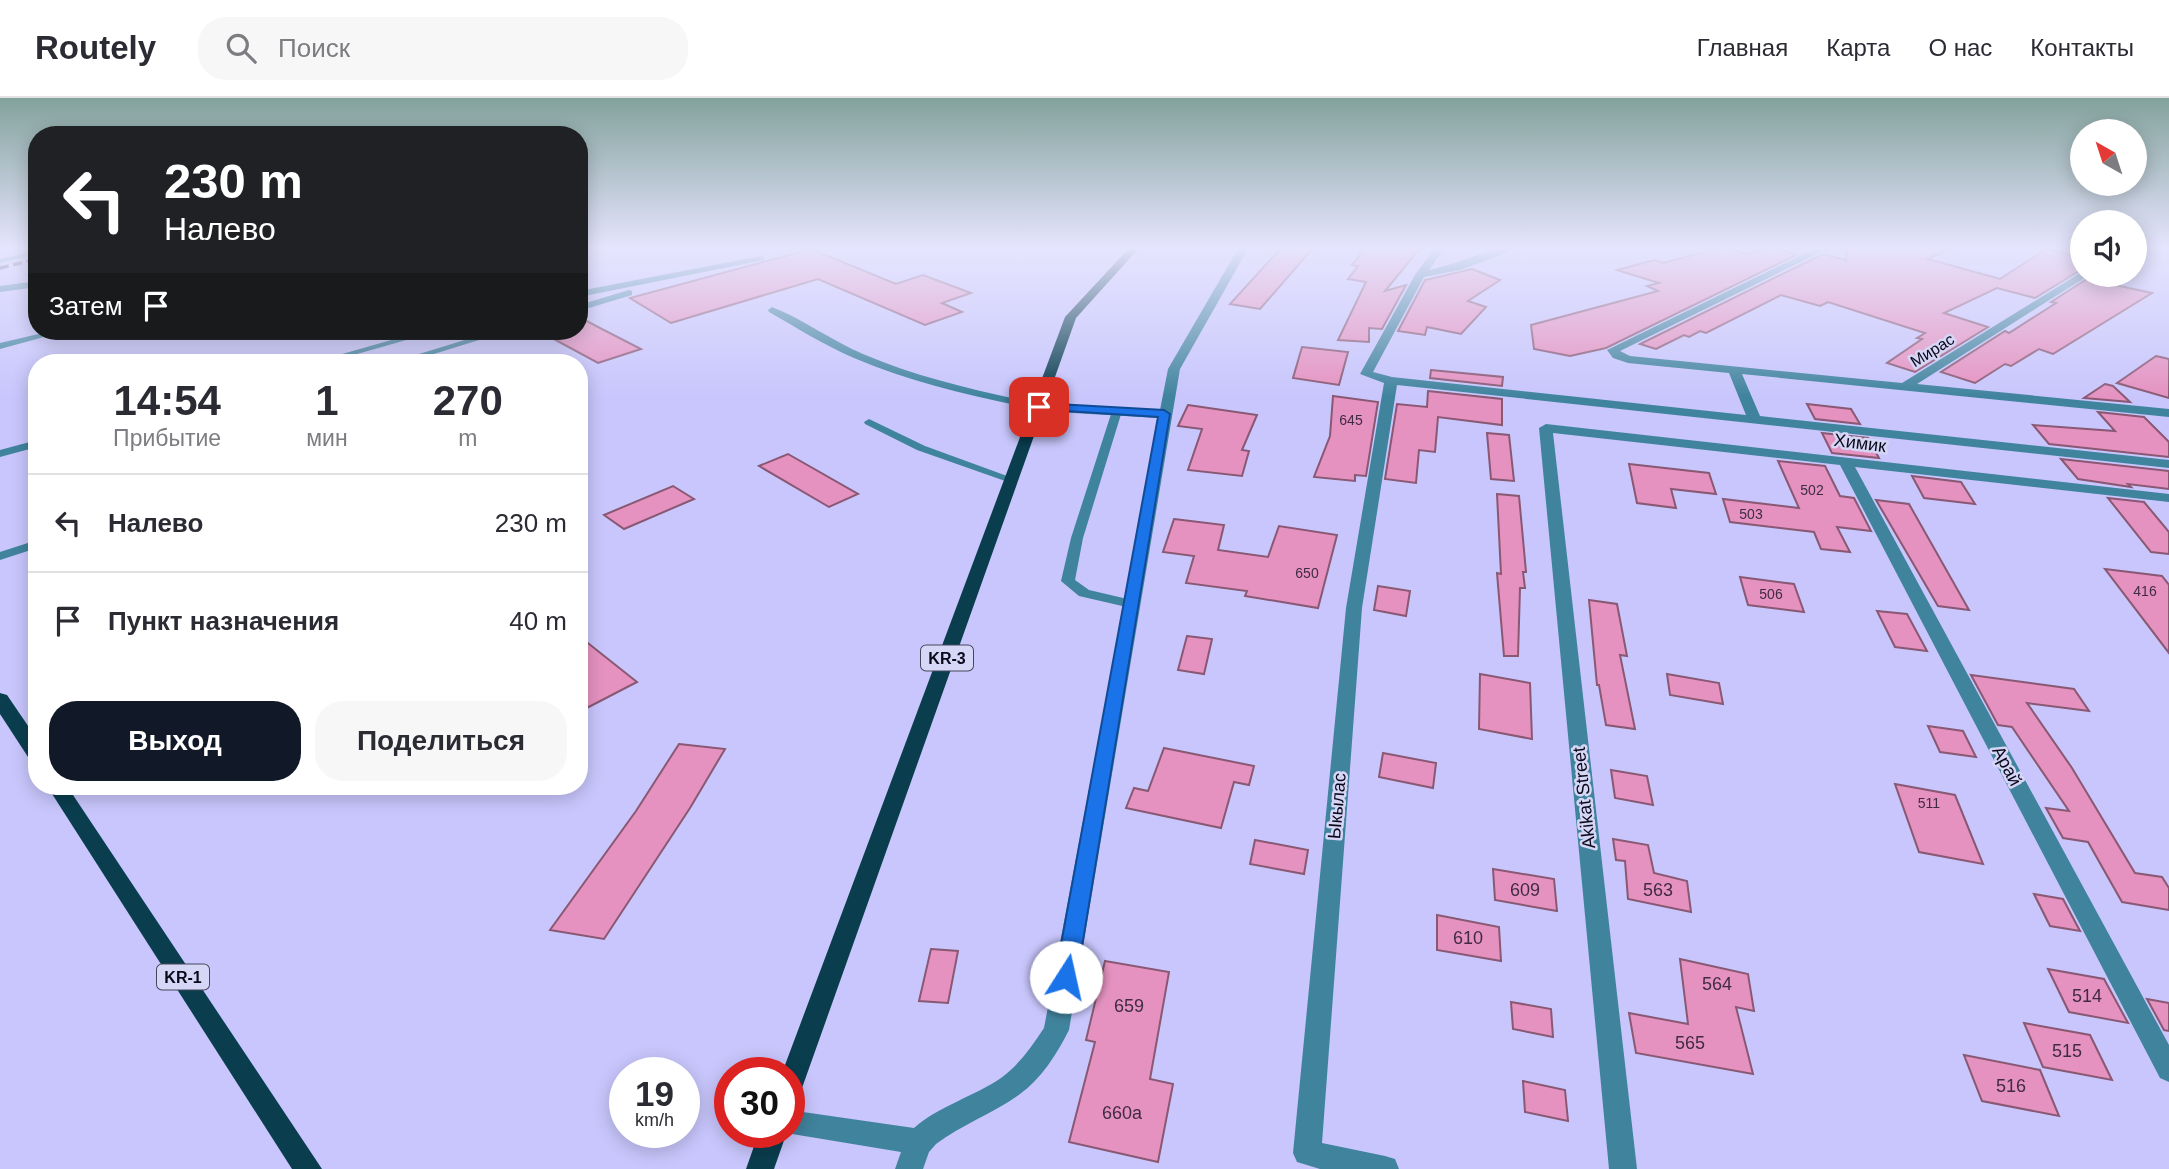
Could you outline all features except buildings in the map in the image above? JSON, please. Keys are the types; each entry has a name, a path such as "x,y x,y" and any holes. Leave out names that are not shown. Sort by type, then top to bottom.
{"main road":[{"name":"KR-3","path":"800,1057 1072,317 1090,297"},
{"path":"0,699 28,741"},
{"name":"KR-1","path":"63,795 308,1169"},
{"path":"760,1169 767,1148"}],"street":[{"path":"909,1169 920,1142 942,1124 1012,1085 1039,1059 1056,1030 1164,414 1174,369 1215,297"},
{"path":"1408,297 1366,373 1391,381 2169,464"},
{"path":"1723,297 1613,350 1617,355 1628,359 2169,413"},
{"name":"Мирас","path":"1904,387 2049,297"},
{"path":"1734,369 1755,421"},
{"name":"Ыкылас","path":"1385,1169 1307,1153 1354,608 1391,381"},
{"path":"1039,407 1164,414"},
{"name":"Химик","path":"1546,428 1846,461 2166,501"},
{"name":"Akikat Street","path":"1546,428 1623,1169"},
{"name":"Арай","path":"1846,461 2169,1070"},
{"path":"805,1125 920,1142"}],"lane":[{"path":"588,305 616,297"},
{"path":"772,310 825,340 888,367 965,392 1039,407"},
{"path":"0,346 28,339"},
{"path":"349,354 400,340"},
{"path":"425,354 473,340"},
{"path":"1117,411 1077,538 1068,581 1084,593 1131,604"},
{"path":"869,422 921,448 1012,480"},
{"path":"0,454 28,446"},
{"path":"0,556 28,547"}],"route":[{"path":"1039,407 1164,414 1066,977"}]}
